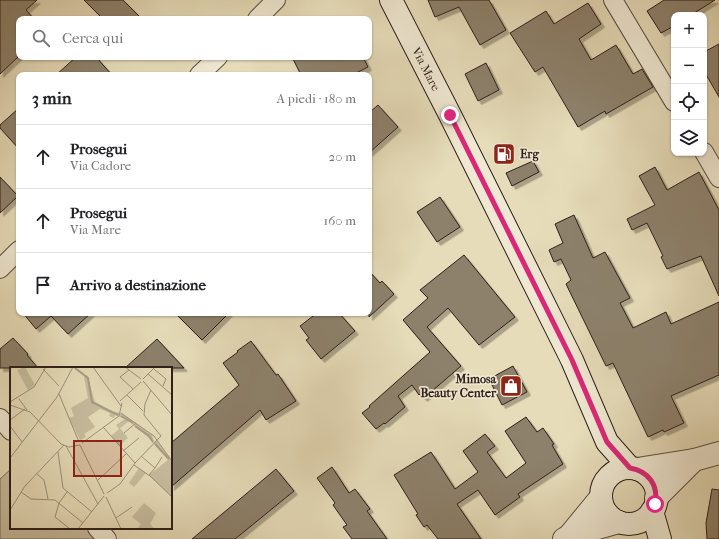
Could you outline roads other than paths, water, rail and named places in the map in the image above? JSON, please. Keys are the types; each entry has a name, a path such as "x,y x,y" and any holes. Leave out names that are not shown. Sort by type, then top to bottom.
{"main road":[{"name":"Via Mare","path":"391,0 572,360 607,442 633,469"},
{"name":"Via Mare","path":"604,487 607,442"},
{"path":"567,537 614,472 621,469 633,469 694,460 719,453"},
{"path":"567,537 625,522 643,519 654,504 694,460"},
{"path":"633,469 645,473 655,488 654,504 660,539"},
{"path":"604,487 602,505 606,512 612,518 625,522 648,539"}],"street":[{"path":"260,16 276,0"},
{"path":"613,0 671,97"},
{"path":"202,72 215,60"},
{"path":"706,156 719,178"},
{"path":"0,269 16,253"},
{"path":"0,418 10,430"},
{"path":"98,529 107,539"}],"place":[{"name":"Erg","path":"504,154"},
{"name":"Mimosa Beauty Center","path":"511,386"}]}
